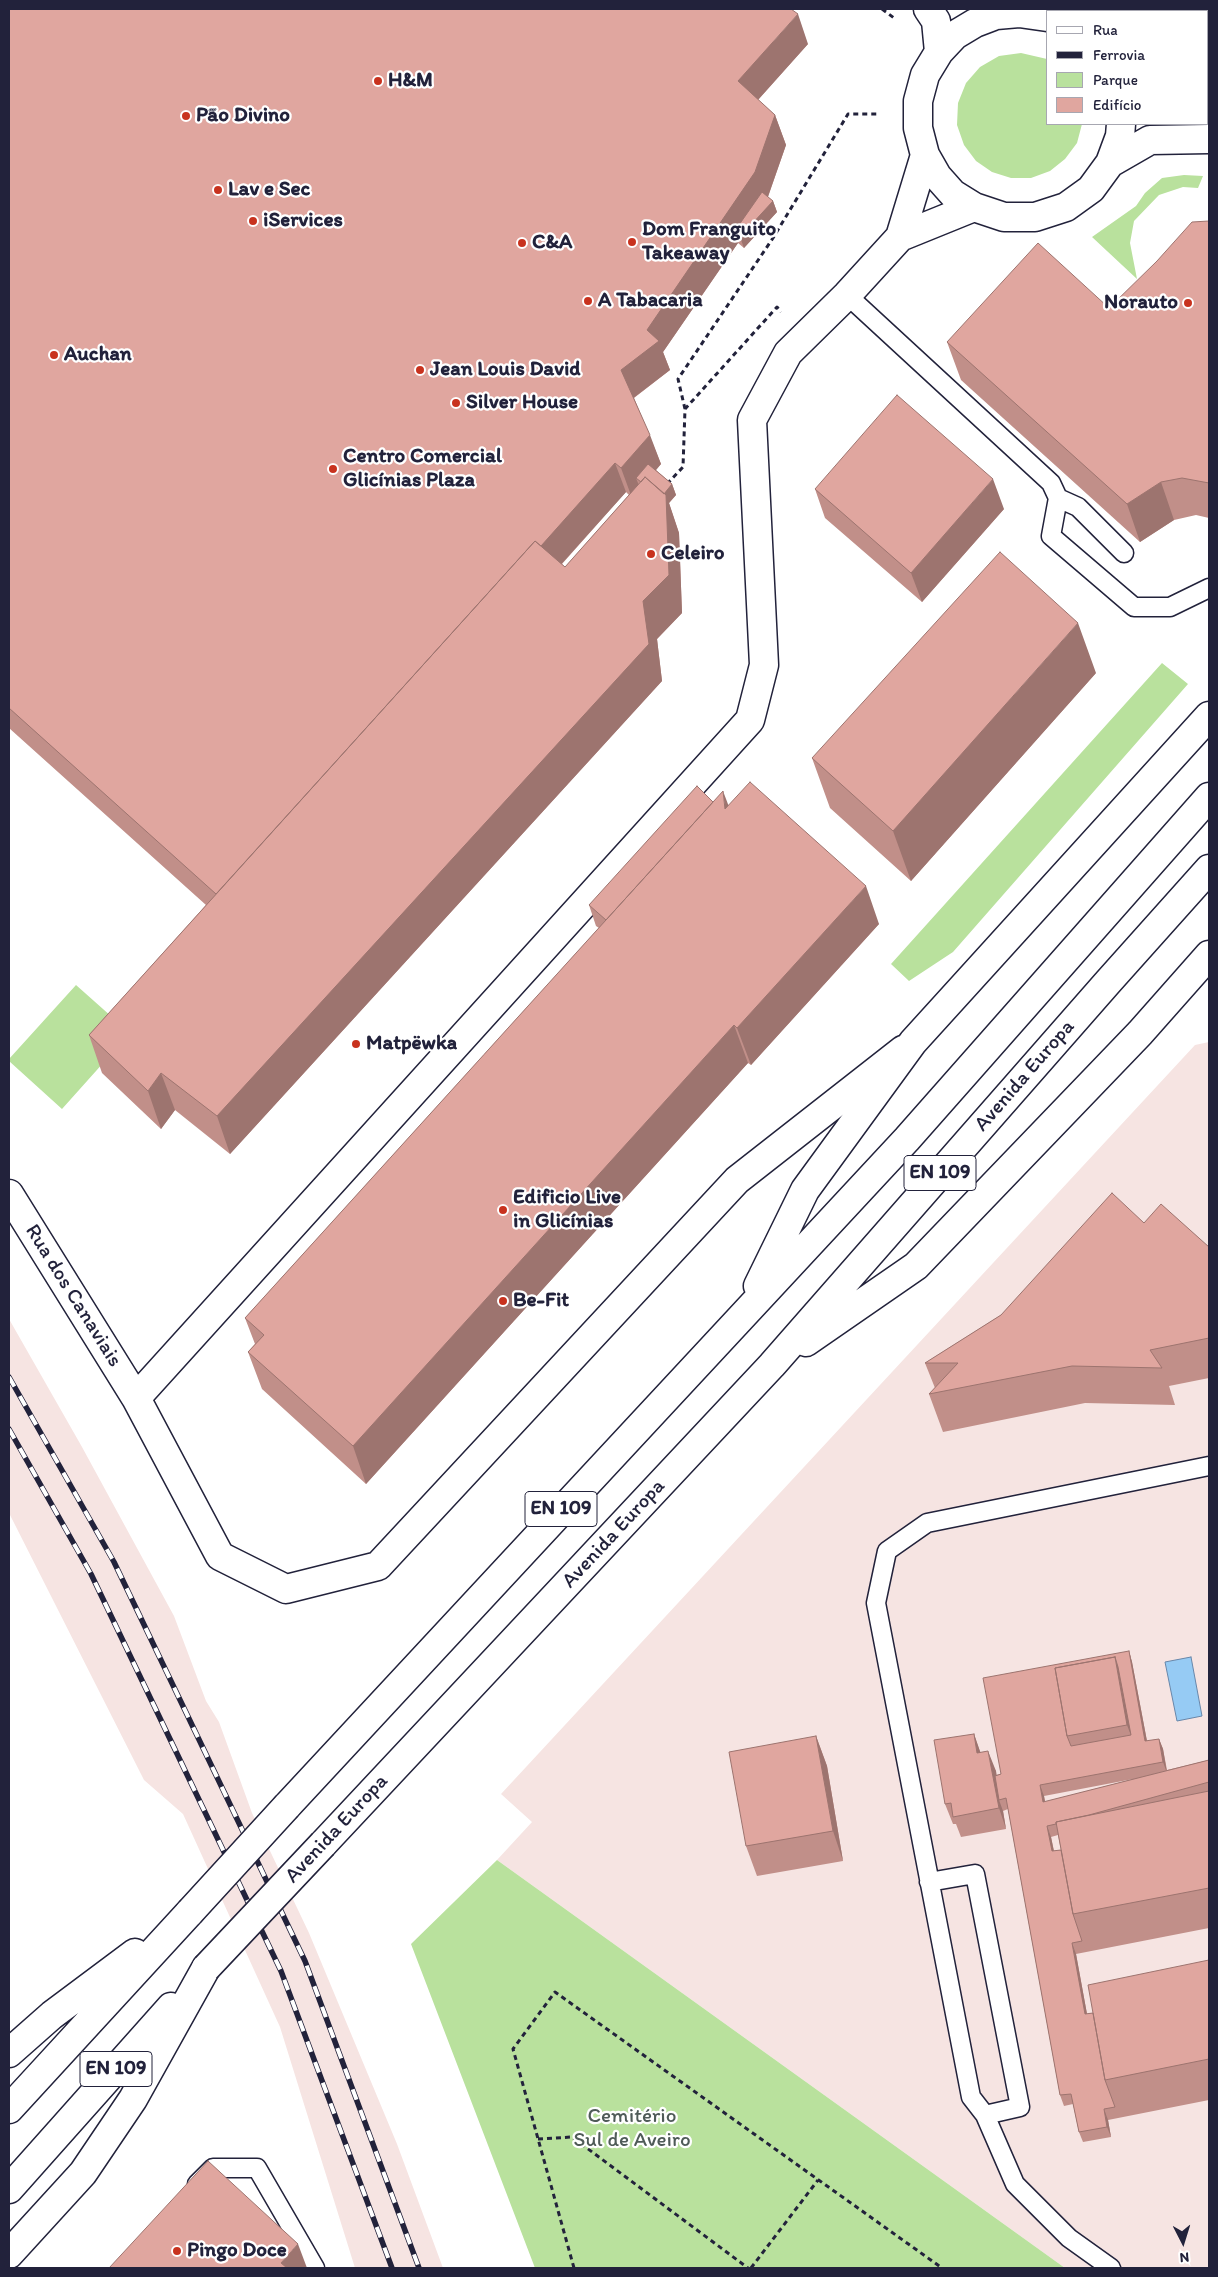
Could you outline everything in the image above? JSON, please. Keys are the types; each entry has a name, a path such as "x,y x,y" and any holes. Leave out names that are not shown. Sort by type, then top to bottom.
{"main road":[{"path":"928,9 936,21 939,52"},
{"path":"1046,17 1016,11 996,15 975,23 955,35 939,52 925,75 918,101 918,128 925,155 937,176 954,194 974,207 1004,217 1036,216 1066,207 1092,189 1110,163 1120,136 1121,125"},
{"path":"1110,163 1150,140 1209,139"},
{"path":"136,1398 750,720 764,665 752,420 788,353 847,295 900,237 925,155"},
{"path":"900,237 974,207"},
{"path":"745,1312 805,1190 916,1039 1209,716"},
{"name":"EN 109","path":"9,2109 287,1806 907,1139 1209,797"},
{"name":"Avenida Europa","path":"17,2180 206,1968 772,1365 1209,869"},
{"path":"772,1365 916,1266 1140,1033 1209,955"},
{"name":"Rua dos Canaviais","path":"9,1194 136,1398 220,1556 286,1589 378,1566 738,1180 916,1039"},
{"path":"9,2053 52,2015 190,1912"},
{"path":"9,2254 88,2164 133,2099 206,1968"}],"lane":[{"path":"847,295 1051,484 1058,498 1051,536 1134,607 1170,607 1209,588"},
{"path":"1058,498 1078,507 1124,553"},
{"path":"1111,2268 1069,2238 1015,2184 985,2115 971,2098 876,1603 887,1551 927,1523 1209,1466"},
{"path":"929,1882 975,1874 1020,2107 985,2115"},
{"path":"186,2195 213,2168 257,2168 315,2268"}],"path":[{"path":"882,9 894,18"},
{"path":"664,486 683,467 686,408 678,379 774,238 848,114 878,114"},
{"path":"752,222 774,238"},
{"path":"686,408 776,307 784,314"},
{"path":"574,2268 513,2049 555,1992 942,2268"},
{"path":"538,2139 572,2137 749,2268 818,2180"}],"shaded area":[{"path":"1209,1042 1209,2268 1065,2268 497,1860 532,1822 501,1794 1195,1045"},
{"path":"9,1319 82,1447 174,1616 206,1701 219,1722 252,1813 309,1933 397,2144 443,2268 355,2268 280,2027 183,1814 144,1780 9,1513"}],"green space":[{"path":"1021,53 1046,59 1046,125 1082,125 1077,143 1065,159 1050,171 1031,178 1011,178 992,172 976,161 964,145 957,125 958,103 966,83 980,67 999,56"},
{"path":"1184,175 1203,176 1198,188 1183,187 1159,195 1134,221 1130,243 1137,279 1092,237 1136,206 1145,193 1162,178"},
{"path":"1162,663 1188,684 953,952 909,981 891,964"},
{"path":"76,985 130,1033 62,1109 9,1059"},
{"name":"Cemitério Sul de Aveiro","path":"497,1860 1065,2268 535,2268 411,1944"}],"water":[{"path":"1191,1657 1202,1716 1177,1721 1165,1662"}],"building":[{"name":"Centro Comercial Glicínias Plaza","path":"9,9 791,9 798,14 738,81 775,115 755,172 647,330 659,341 621,370 650,435 621,468 615,463 541,546 535,541 216,894 9,708"},
{"path":"762,192 773,201 740,237 734,232"},
{"path":"1209,221 1209,483 1182,478 1161,482 1127,504 947,342 1038,243 1109,308 1157,261 1192,222"},
{"path":"897,395 993,479 911,573 815,489"},
{"path":"648,464 672,484 664,494 645,477 641,482 636,478"},
{"path":"645,477 666,495 669,575 643,601 649,644 217,1116 161,1073 148,1091 89,1035 535,541 565,567"},
{"path":"1000,552 1078,623 893,831 812,758"},
{"name":"Edificio Live in Glicínias","path":"750,782 866,886 737,1028 734,1025 353,1446 248,1352 264,1335 245,1318 723,791 725,809"},
{"path":"697,786 713,802 606,920 589,905"},
{"path":"1112,1193 1144,1223 1161,1204 1209,1247 1209,1338 1150,1350 1162,1368 1072,1366 929,1394 958,1363 925,1363 1001,1315"},
{"path":"1129,1651 1145,1741 1159,1739 1163,1762 1040,1785 1043,1802 1209,1760 1209,1782 1089,1815 1056,1822 1056,1824 1047,1826 1052,1851 1061,1850 1073,1914 1082,1941 1072,1943 1085,2014 1093,2013 1105,2080 1115,2107 1104,2109 1107,2127 1079,2132 1071,2094 1060,2095 1006,1798 999,1800 995,1776 1001,1774 983,1678","holes":["1115,1657 1131,1735 1071,1746 1067,1736 1055,1668"]},
{"path":"1115,1657 1127,1725 1067,1736 1055,1668"},
{"path":"974,1734 977,1753 988,1751 999,1808 953,1817 951,1803 945,1804 934,1740"},
{"path":"816,1736 833,1831 746,1846 729,1752"},
{"path":"1209,1791 1209,1888 1073,1914 1056,1822"},
{"path":"1209,1960 1209,2059 1105,2080 1088,1985"},
{"path":"208,2161 298,2244 281,2263 287,2268 109,2268"}],"railway":[{"path":"9,1377 114,1562 305,1961 419,2268"},
{"path":"9,1429 91,1574 281,1971 392,2268"}],"place":[{"name":"H&M","path":"378,81"},
{"name":"Pão Divino","path":"186,116"},
{"name":"Lav e Sec","path":"218,190"},
{"name":"iServices","path":"253,221"},
{"name":"Dom Franguito Takeaway","path":"632,242"},
{"name":"C&A","path":"522,243"},
{"name":"A Tabacaria","path":"588,301"},
{"name":"Norauto","path":"1188,303"},
{"name":"Auchan","path":"54,355"},
{"name":"Jean Louis David","path":"420,370"},
{"name":"Silver House","path":"456,403"},
{"name":"Centro Comercial Glicínias Plaza","path":"333,469"},
{"name":"Celeiro","path":"651,554"},
{"name":"Matpëwka","path":"356,1044"},
{"name":"Edificio Live in Glicínias","path":"503,1210"},
{"name":"Be-Fit","path":"503,1301"},
{"name":"Pingo Doce","path":"177,2251"}]}
